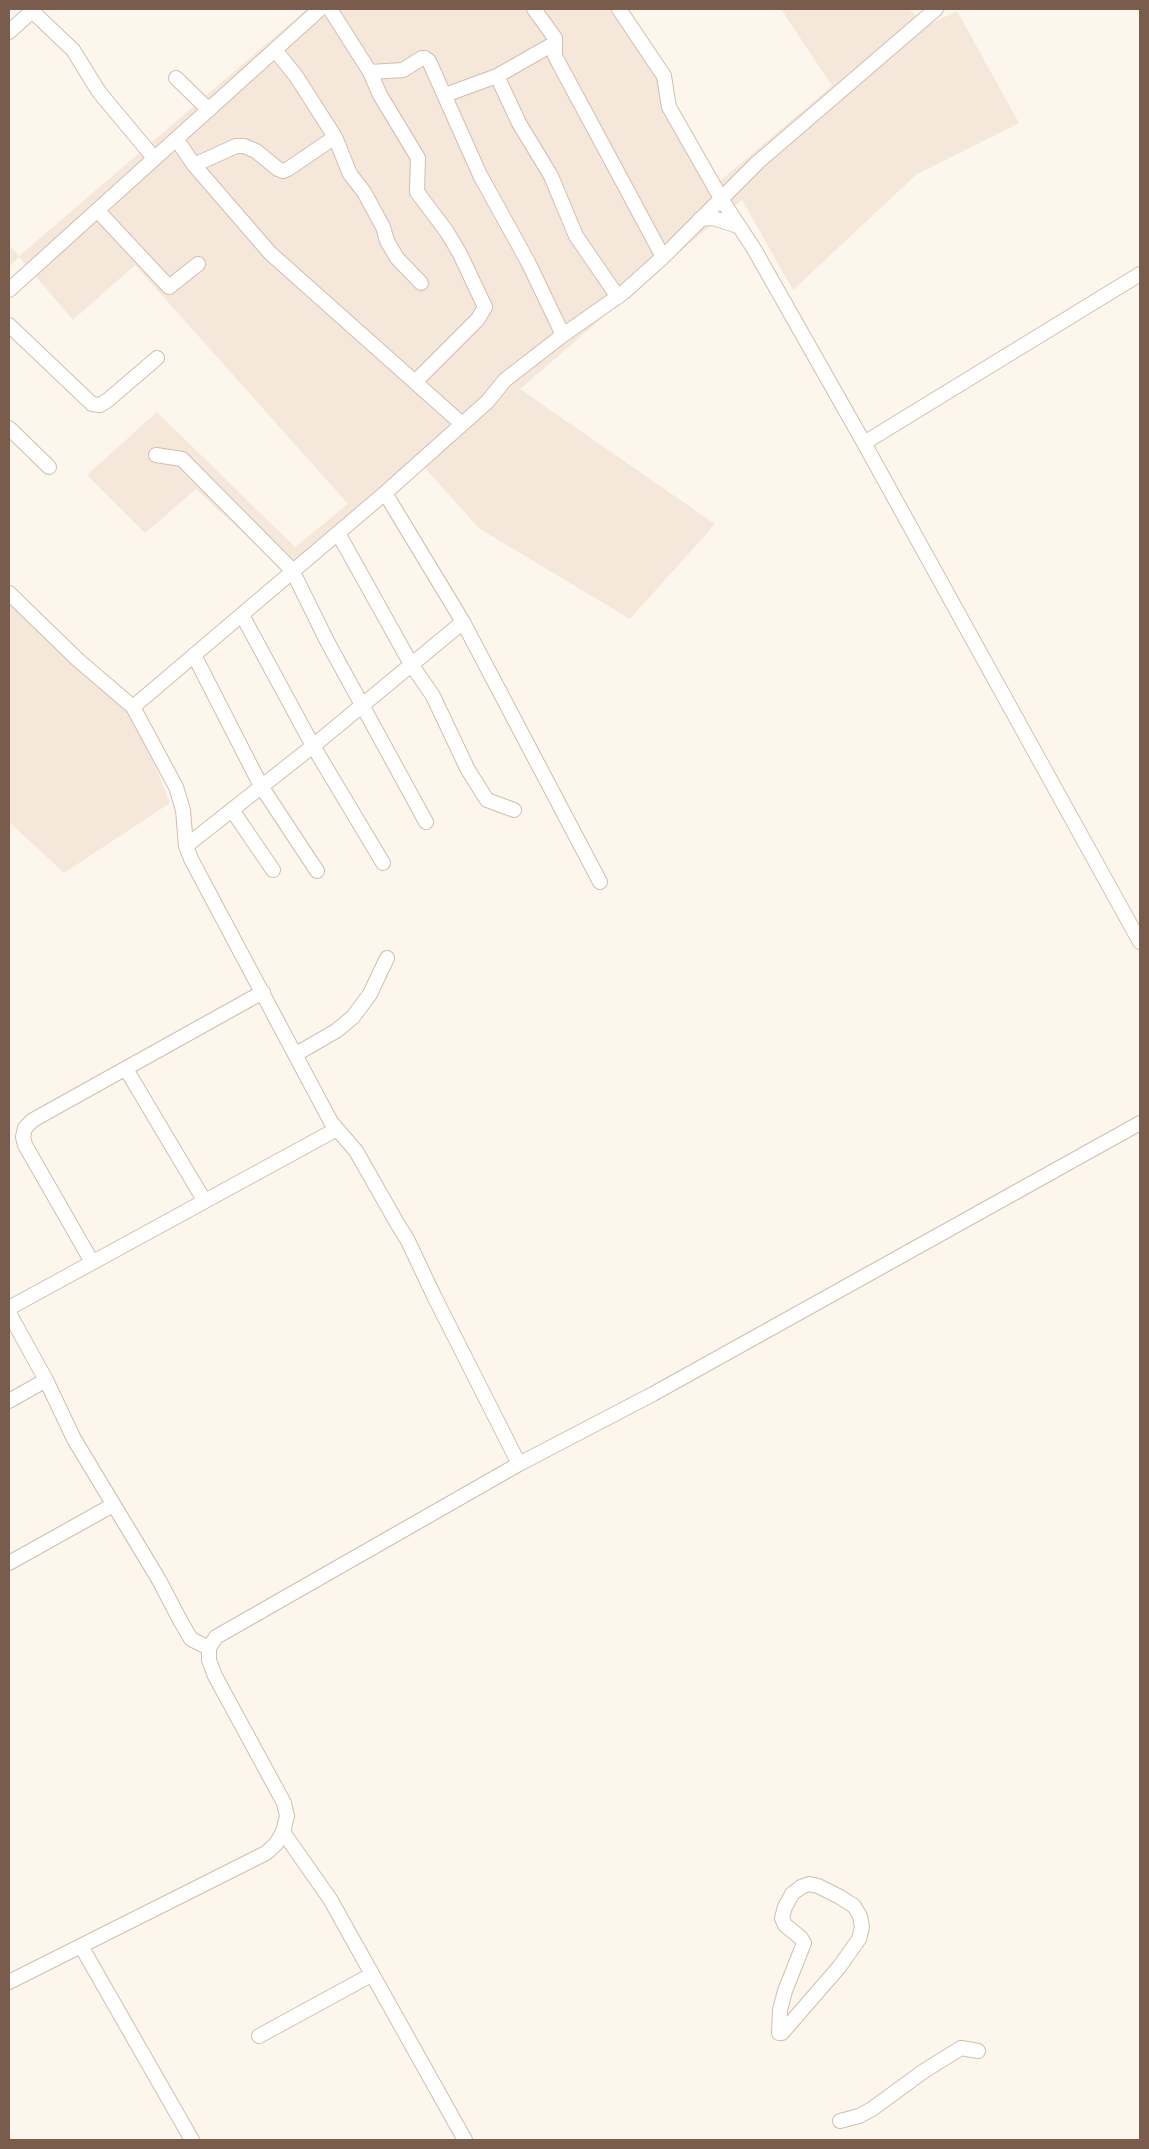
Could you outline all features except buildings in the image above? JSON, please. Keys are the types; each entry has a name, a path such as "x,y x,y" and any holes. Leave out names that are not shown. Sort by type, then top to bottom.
{"street":[{"path":"9,290 320,9"},
{"path":"330,9 370,72 380,95 418,158 417,192 447,232 460,254 484,307 478,319 415,382"},
{"path":"534,9 555,38 555,56 663,257"},
{"path":"619,9 664,76 669,107 722,200 754,250 864,443 1140,942"},
{"path":"133,707 292,570 385,493 487,402 505,380 563,335 618,297 663,257 758,162 936,9"},
{"path":"9,32 31,10 73,50 98,92 154,158"},
{"path":"445,95 497,76 555,42"},
{"path":"275,50 296,76 335,137 350,174 364,192 397,258 421,283"},
{"path":"370,72 403,70 425,58 429,61 480,175 528,262 563,335"},
{"path":"497,76 519,123 551,176 576,236 618,297"},
{"path":"176,78 209,110"},
{"path":"194,165 236,146 244,146 256,151 278,169 283,170 288,169 335,137"},
{"path":"177,140 194,165 270,253 462,424"},
{"path":"97,210 168,287 198,264"},
{"path":"700,219 713,218 738,226"},
{"path":"864,443 1140,274"},
{"path":"9,325 92,404 100,404 108,400 157,358"},
{"path":"9,428 49,468"},
{"path":"156,455 174,456 182,459 292,570 327,641 426,822"},
{"path":"385,493 463,622 600,882"},
{"path":"338,533 411,664 433,696 468,770 487,800 514,810"},
{"path":"9,594 85,666 133,707 176,787 183,810 186,846 191,859 337,1129 356,1151 407,1239 519,1464"},
{"path":"242,614 313,746 383,863"},
{"path":"186,846 313,746 463,622"},
{"path":"194,655 261,786 317,871"},
{"path":"232,810 272,870"},
{"path":"296,1054 336,1031 353,1017 370,994 387,958"},
{"path":"92,1262 25,1145 23,1137 25,1128 33,1120 263,992"},
{"path":"126,1069 204,1200"},
{"path":"9,1982 266,1853 276,1844 283,1832 287,1816 284,1803 215,1676 209,1660 209,1648 216,1637 519,1464 654,1394 1140,1123"},
{"path":"9,1308 337,1129"},
{"path":"9,1313 46,1380 74,1439 159,1580 191,1639 209,1648"},
{"path":"9,1401 46,1380"},
{"path":"9,1563 113,1505"},
{"path":"283,1832 330,1899 465,2140"},
{"path":"809,1884 818,1886 854,1906 860,1916 862,1927 859,1939 840,1966 780,2033 780,2010 784,1992 804,1943 801,1938 785,1925 782,1918 792,1894 809,1884"},
{"path":"81,1946 192,2140"},
{"path":"259,2036 371,1975"},
{"path":"840,2121 859,2116 872,2109 924,2071 961,2048 978,2050"}],"shaded area":[{"path":"307,9 629,9 669,95 720,181 832,86 781,9 909,9 926,26 957,11 1019,123 917,174 793,290 742,200 520,389 715,524 630,619 480,529 423,466 292,578 196,489 145,533 87,475 157,412 295,547 348,504 135,265 73,320 19,257 9,267 9,245 19,256"},
{"path":"9,595 130,704 170,803 64,873 9,822"}]}
